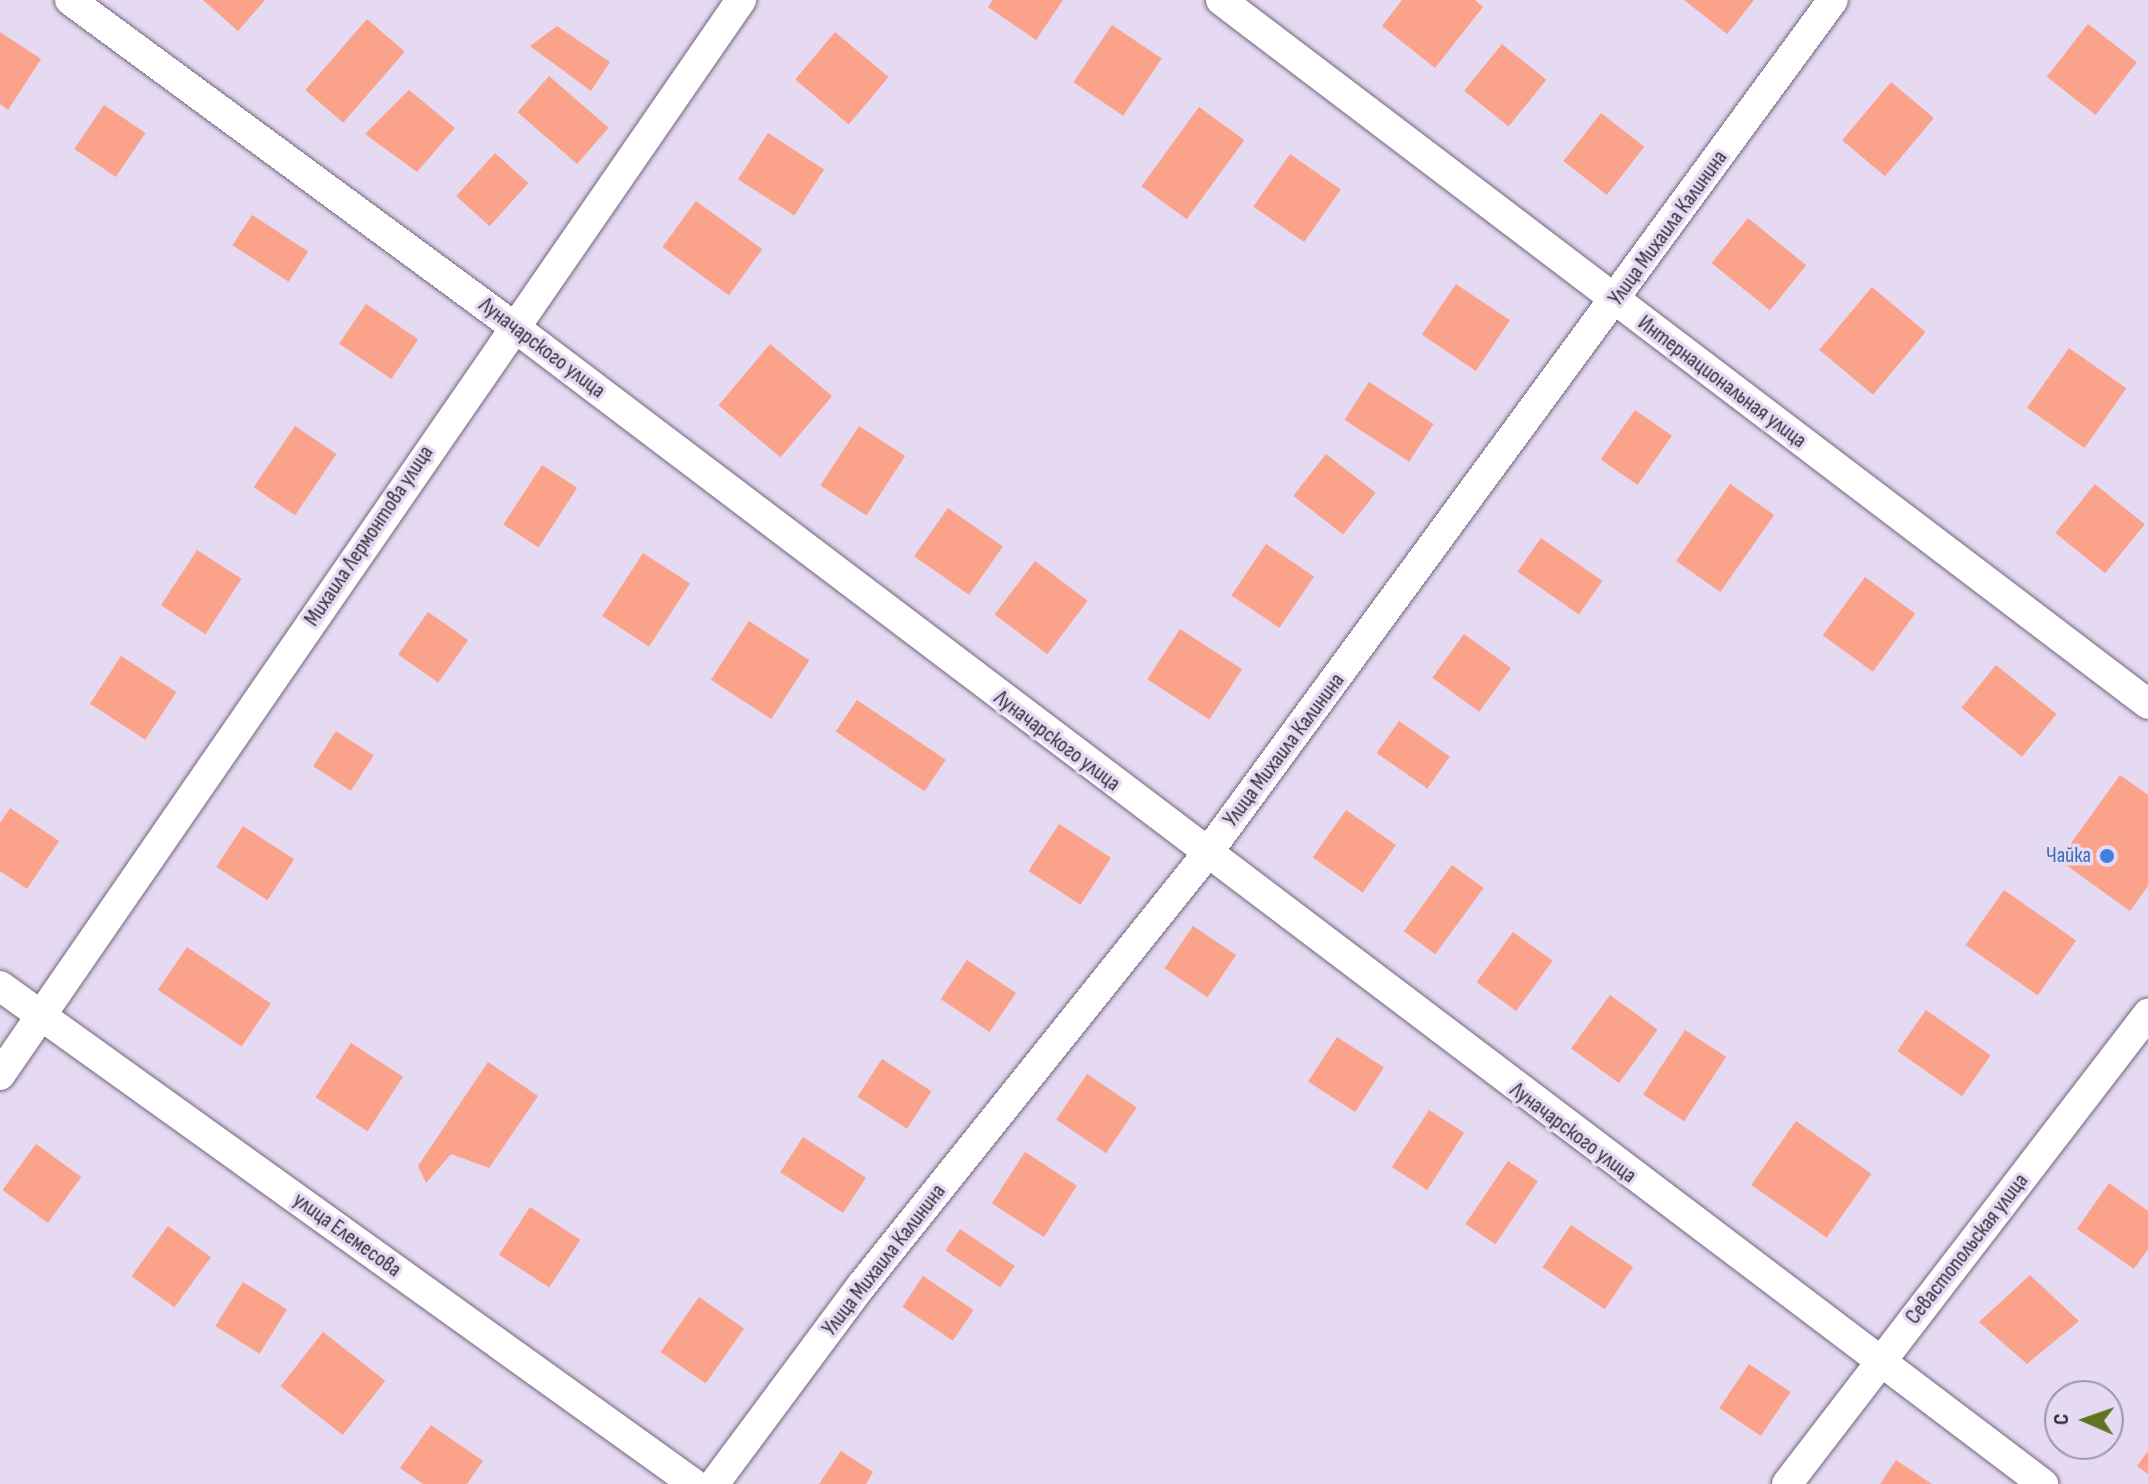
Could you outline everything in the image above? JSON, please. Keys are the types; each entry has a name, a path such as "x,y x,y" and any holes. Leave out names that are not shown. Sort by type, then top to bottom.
{"street":[{"name":"Луначарского улица","path":"70,0 513,326 1206,855 1879,1364 2043,1484"},
{"name":"Михаила Лермонтова улица","path":"0,1075 513,326 741,0"},
{"name":"Интернациональная улица","path":"1221,0 2148,704"},
{"name":"Улица Михаила Калинина","path":"714,1484 862,1285 1206,855 1616,301 1833,0"},
{"name":"улица Елемесова","path":"0,986 694,1484"},
{"name":"Севастопольская улица","path":"1787,1484 2148,1014"}],"building":[{"path":"203,0 265,0 238,31"},
{"path":"993,0 1063,0 1036,40 988,7"},
{"path":"1402,0 1475,0 1483,7 1435,68 1382,26"},
{"path":"1684,0 1754,0 1727,34"},
{"path":"367,19 405,52 343,123 305,90"},
{"path":"2088,24 2137,62 2096,115 2047,77"},
{"path":"1112,25 1162,59 1123,116 1073,82"},
{"path":"557,26 610,62 591,91 530,46"},
{"path":"0,32 41,59 8,110 0,104"},
{"path":"835,32 889,77 849,124 795,79"},
{"path":"1502,44 1546,80 1509,127 1464,91"},
{"path":"549,76 609,128 577,164 518,112"},
{"path":"1891,82 1934,118 1885,176 1842,140"},
{"path":"409,90 455,128 417,172 365,134"},
{"path":"104,105 145,133 116,177 74,149"},
{"path":"1199,107 1244,140 1187,219 1141,186"},
{"path":"1601,113 1644,147 1607,195 1563,161"},
{"path":"768,133 824,169 794,216 738,179"},
{"path":"495,153 528,183 490,226 456,196"},
{"path":"1290,154 1341,190 1304,242 1253,206"},
{"path":"696,201 762,249 729,295 662,247"},
{"path":"252,215 308,251 289,282 232,245"},
{"path":"1748,218 1806,265 1770,310 1711,263"},
{"path":"1456,284 1510,320 1476,371 1422,335"},
{"path":"1872,287 1926,332 1873,395 1819,350"},
{"path":"366,304 418,339 391,379 339,344"},
{"path":"770,344 832,396 781,457 719,405"},
{"path":"2069,348 2126,388 2084,448 2027,408"},
{"path":"1369,382 1434,424 1409,462 1344,420"},
{"path":"1635,410 1672,436 1637,485 1601,459"},
{"path":"295,426 336,454 295,515 254,487"},
{"path":"859,426 905,456 866,516 820,486"},
{"path":"1326,454 1376,493 1343,535 1293,496"},
{"path":"542,465 577,488 539,547 503,525"},
{"path":"1730,484 1774,515 1720,592 1676,561"},
{"path":"2095,484 2145,524 2105,573 2055,533"},
{"path":"948,508 1003,546 969,595 914,556"},
{"path":"1541,538 1602,581 1579,615 1517,572"},
{"path":"1266,544 1314,576 1279,628 1231,595"},
{"path":"197,550 241,579 206,634 161,605"},
{"path":"643,553 690,583 649,646 602,616"},
{"path":"1035,561 1088,601 1047,654 995,615"},
{"path":"1865,577 1915,613 1873,672 1823,635"},
{"path":"428,612 468,640 438,683 398,655"},
{"path":"749,621 809,660 771,719 711,680"},
{"path":"1180,629 1242,669 1209,720 1147,679"},
{"path":"1464,634 1511,668 1479,712 1432,678"},
{"path":"121,656 176,692 145,740 90,704"},
{"path":"1996,665 2057,714 2022,757 1961,708"},
{"path":"857,700 946,760 924,791 836,732"},
{"path":"1399,721 1450,757 1427,789 1377,753"},
{"path":"336,731 374,756 351,791 313,766"},
{"path":"2120,775 2148,795 2148,886 2130,911 2059,860"},
{"path":"10,808 59,841 27,889 0,871 0,823"},
{"path":"1346,810 1396,845 1363,892 1313,858"},
{"path":"1059,824 1111,858 1080,905 1029,871"},
{"path":"243,826 294,859 267,900 216,867"},
{"path":"1452,865 1484,888 1435,954 1404,931"},
{"path":"2004,890 2076,940 2038,995 1966,945"},
{"path":"1193,926 1236,955 1208,997 1164,968"},
{"path":"1513,932 1553,961 1516,1011 1477,982"},
{"path":"187,947 271,1003 242,1047 158,990"},
{"path":"967,960 1016,993 990,1032 941,999"},
{"path":"1610,995 1658,1030 1619,1083 1571,1048"},
{"path":"1926,1010 1991,1055 1962,1096 1897,1051"},
{"path":"1685,1030 1726,1057 1684,1121 1643,1095"},
{"path":"1337,1037 1384,1067 1355,1112 1308,1081"},
{"path":"351,1043 403,1077 368,1131 316,1098"},
{"path":"882,1059 931,1091 907,1129 857,1097"},
{"path":"488,1062 538,1096 489,1168 451,1154 426,1183 418,1166"},
{"path":"1087,1074 1137,1108 1106,1153 1056,1120"},
{"path":"1429,1110 1464,1133 1427,1190 1392,1167"},
{"path":"1796,1121 1871,1174 1827,1238 1751,1185"},
{"path":"803,1137 866,1178 843,1213 780,1172"},
{"path":"36,1144 81,1177 48,1223 2,1190"},
{"path":"1025,1152 1077,1186 1044,1237 992,1203"},
{"path":"1508,1161 1538,1181 1495,1244 1466,1224"},
{"path":"2109,1183 2148,1211 2148,1249 2134,1269 2077,1229"},
{"path":"530,1207 580,1240 549,1287 499,1255"},
{"path":"1571,1225 1633,1267 1605,1309 1542,1267"},
{"path":"168,1226 211,1257 174,1307 132,1276"},
{"path":"960,1229 1015,1266 1000,1287 945,1251"},
{"path":"2030,1275 2079,1321 2027,1364 1979,1322"},
{"path":"923,1276 974,1310 953,1341 902,1307"},
{"path":"243,1282 287,1310 260,1354 215,1326"},
{"path":"699,1297 744,1329 706,1383 661,1352"},
{"path":"323,1332 385,1381 343,1435 281,1386"},
{"path":"1749,1364 1790,1392 1761,1436 1719,1408"},
{"path":"431,1425 483,1461 467,1484 423,1484 400,1468"},
{"path":"841,1451 873,1472 866,1484 819,1484"},
{"path":"2148,1451 2148,1474 2137,1466"},
{"path":"1896,1460 1932,1484 1880,1484"}],"place":[{"name":"Чайка","path":"2107,856"}]}
